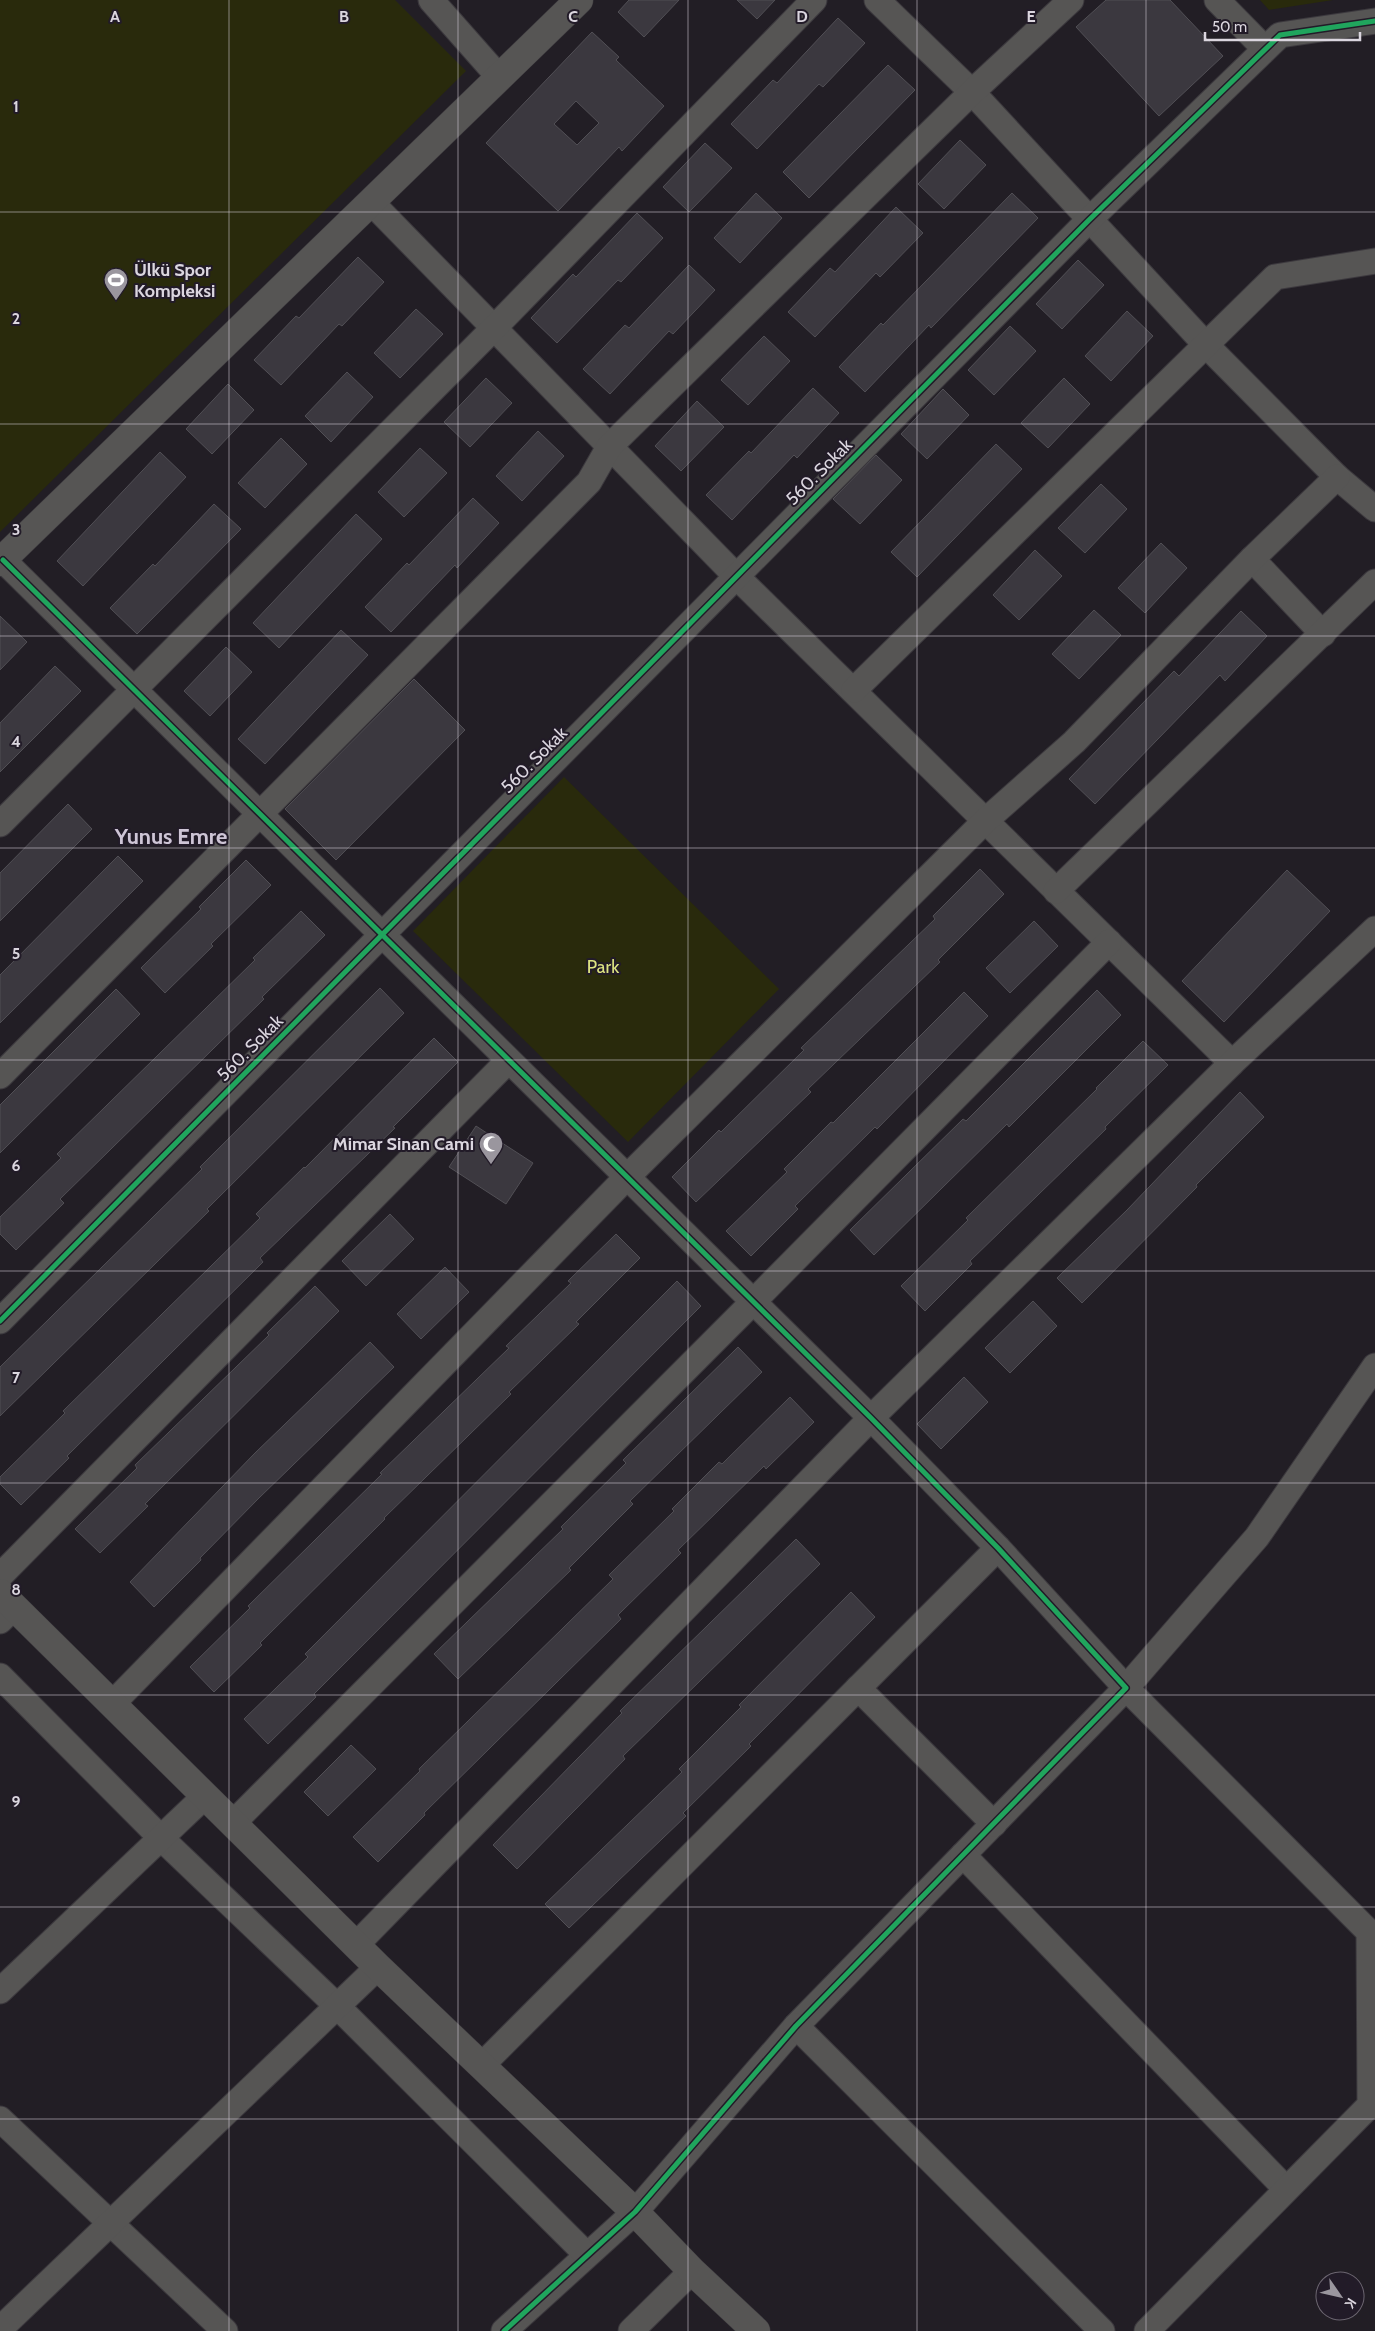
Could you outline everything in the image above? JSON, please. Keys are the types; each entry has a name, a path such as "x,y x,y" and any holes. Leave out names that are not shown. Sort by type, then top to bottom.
{"street":[{"path":"579,0 1,561 871,1418 998,1548 1126,1688 1372,1933 1370,2105 1147,2331"},
{"path":"0,824 494,328 814,0"},
{"path":"877,0 972,92 1206,345 1337,477 1369,498"},
{"path":"0,1076 589,482 609,447 972,92 1071,0"},
{"path":"1217,0 1265,49"},
{"path":"443,4 499,77"},
{"name":"560. Sokak","path":"0,1321 1089,220 1265,49 1280,35 1375,21"},
{"path":"371,202 736,576 1232,1063"},
{"path":"854,690 1275,277 1375,261"},
{"path":"112,1704 626,1178 985,821 1074,742 1252,559 1337,477"},
{"path":"1252,559 1323,634"},
{"path":"1056,890 1375,582"},
{"path":"356,1945 871,1418 1232,1063 1375,929"},
{"path":"233,1823 753,1302 1108,942"},
{"path":"0,1576 508,1061"},
{"path":"504,2331 635,2212 796,2026 1126,1688 1257,1537 1374,1369"},
{"path":"482,2065 998,1548"},
{"path":"5,1607 112,1704 378,1967 635,2212 692,2272 756,2331"},
{"path":"0,1676 161,1838 337,2006 587,2255"},
{"path":"858,1688 994,1824"},
{"path":"0,1991 205,1796"},
{"path":"963,1855 1286,2189"},
{"path":"0,2329 378,1967"},
{"path":"796,2026 1102,2331"},
{"path":"0,2119 225,2331"},
{"path":"631,2331 692,2272"}],"green space":[{"name":"Ülkü Spor Kompleksi","path":"0,0 395,0 466,71 0,532"},
{"path":"1260,0 1333,0 1269,10"},
{"name":"Park","path":"564,777 779,989 628,1142 413,931"}],"building":[{"path":"629,0 679,0 644,37 618,12"},
{"path":"737,0 775,0 757,19"},
{"path":"1106,0 1170,0 1223,56 1159,116 1076,27"},
{"path":"838,18 865,43 823,87 819,84 757,149 731,124 773,80 777,83"},
{"path":"592,32 619,57 616,60 664,106 622,151 619,147 558,211 486,143","holes":["576,101 599,123 577,145 554,124"]},
{"path":"888,65 915,90 809,198 783,172"},
{"path":"960,140 986,165 944,209 918,184"},
{"path":"705,143 732,168 689,212 663,187"},
{"path":"756,193 782,218 740,263 714,238"},
{"path":"1012,193 1038,218 931,328 929,325 865,392 839,367 881,323 883,325"},
{"path":"896,207 923,233 880,277 876,273 815,337 788,312 830,268 835,272"},
{"path":"637,213 663,238 621,282 618,280 557,343 531,318 573,274 576,277"},
{"path":"358,257 384,282 342,326 339,324 281,385 254,360 296,316 299,318"},
{"path":"1078,260 1104,285 1062,329 1036,304"},
{"path":"689,265 715,290 673,334 669,331 610,394 583,369 625,325 629,328"},
{"path":"416,309 443,334 400,378 374,353"},
{"path":"1127,311 1153,336 1111,381 1085,356"},
{"path":"1010,326 1036,351 994,395 968,370"},
{"path":"764,336 790,361 748,405 721,380"},
{"path":"347,372 373,397 331,442 305,416"},
{"path":"486,378 512,403 470,447 444,422"},
{"path":"1064,378 1090,404 1048,448 1021,423"},
{"path":"228,384 254,410 212,454 186,429"},
{"path":"813,388 839,413 797,458 794,455 732,520 706,495 749,451 751,453"},
{"path":"943,389 969,415 927,459 901,434"},
{"path":"697,401 724,427 681,471 655,446"},
{"path":"538,431 564,456 522,501 496,476"},
{"path":"281,438 307,464 265,508 238,483"},
{"path":"996,444 1022,469 917,577 891,552"},
{"path":"420,448 447,473 404,517 378,492"},
{"path":"160,452 186,477 83,586 57,561"},
{"path":"876,455 902,480 860,524 833,499"},
{"path":"1101,484 1127,509 1085,553 1058,528"},
{"path":"473,498 499,523 457,568 455,565 391,632 365,607 407,563 409,565"},
{"path":"214,504 241,529 137,634 110,608 153,564 155,566"},
{"path":"356,514 382,539 279,648 253,623"},
{"path":"1161,543 1187,568 1145,613 1118,588"},
{"path":"1035,550 1062,576 1019,620 993,595"},
{"path":"1094,610 1121,635 1079,679 1052,654"},
{"path":"1241,611 1267,636 1225,681 1220,675 1095,804 1069,779 1174,671 1179,676"},
{"path":"0,616 27,642 0,670"},
{"path":"341,630 368,655 265,764 238,739"},
{"path":"226,647 252,672 210,716 184,691"},
{"path":"55,666 81,691 0,772 0,723"},
{"path":"414,679 465,730 336,860 285,809"},
{"path":"68,804 92,829 0,921 0,873"},
{"path":"118,856 143,881 0,1023 0,975"},
{"path":"246,860 271,885 165,993 141,968 201,909 199,907"},
{"path":"980,869 1004,894 938,960 940,962 808,1089 811,1092 696,1202 672,1177 719,1130 721,1132 804,1050 801,1048 935,919 933,916"},
{"path":"1287,870 1330,911 1224,1022 1182,981"},
{"path":"301,911 325,935 262,997 264,999 60,1199 64,1203 16,1250 0,1234 0,1217 61,1158 57,1154 255,960 253,958"},
{"path":"1034,921 1058,946 1010,993 986,968"},
{"path":"380,988 404,1013 207,1209 209,1211 0,1416 0,1367 202,1169 200,1167"},
{"path":"116,989 140,1014 0,1153 0,1105"},
{"path":"1097,990 1121,1015 1009,1127 1007,1124 874,1255 850,1230 963,1119 966,1121"},
{"path":"964,992 988,1016 877,1129 875,1127 795,1206 798,1209 751,1256 726,1231 787,1172 784,1169 831,1122 833,1123"},
{"path":"434,1038 458,1062 393,1127 395,1128 260,1258 263,1262 67,1456 69,1458 21,1505 0,1484 0,1477 65,1413 63,1411 260,1218 256,1214 305,1168"},
{"path":"1143,1041 1168,1065 1105,1127 1106,1129 970,1261 972,1264 925,1311 901,1286 968,1220 966,1218"},
{"path":"1240,1092 1264,1117 1082,1303 1057,1278 1127,1210"},
{"name":"Mimar Sinan Cami","path":"476,1126 533,1163 506,1204 449,1167"},
{"path":"390,1214 414,1239 366,1286 342,1261"},
{"path":"616,1234 640,1258 576,1322 579,1324 509,1392 511,1394 384,1518 214,1692 190,1667 250,1608 248,1606 382,1474 380,1473 509,1348 506,1346 571,1283 568,1281"},
{"path":"445,1267 469,1292 421,1339 397,1314"},
{"path":"677,1281 701,1306 314,1694 316,1697 268,1744 244,1719 308,1657 305,1654"},
{"path":"315,1286 339,1311 145,1504 148,1506 100,1553 75,1529 137,1468 135,1465 269,1335 267,1333"},
{"path":"1033,1301 1057,1326 1010,1373 985,1348"},
{"path":"370,1342 394,1367 259,1498 154,1607 130,1582 255,1453"},
{"path":"738,1347 762,1372 630,1501 633,1504 569,1568 571,1570 458,1679 434,1654 563,1529 561,1527 626,1463 623,1460"},
{"path":"964,1377 988,1402 941,1449 917,1424"},
{"path":"790,1397 814,1422 766,1469 764,1466 678,1550 681,1553 618,1615 621,1619 424,1813 425,1815 378,1862 353,1837 420,1771 419,1769 613,1579 609,1575 674,1511 672,1509 719,1462 722,1464"},
{"path":"796,1539 820,1564 623,1756 625,1759 517,1869 493,1845 622,1713 620,1711"},
{"path":"851,1592 875,1617 749,1744 751,1746 683,1813 686,1816 569,1928 545,1904 682,1772 679,1769 741,1707 739,1705"},
{"path":"351,1745 376,1769 328,1816 304,1792"}],"cycle path":[{"path":"0,1321 1089,220 1280,35 1375,21"},
{"path":"3,560 871,1418 998,1548 1126,1688 796,2026 635,2212 504,2331"}],"place":[{"name":"Ülkü Spor Kompleksi","path":"116,301"},
{"name":"Mimar Sinan Cami","path":"491,1165"}],"district":[{"name":"Yunus Emre","path":"171,836"}]}
